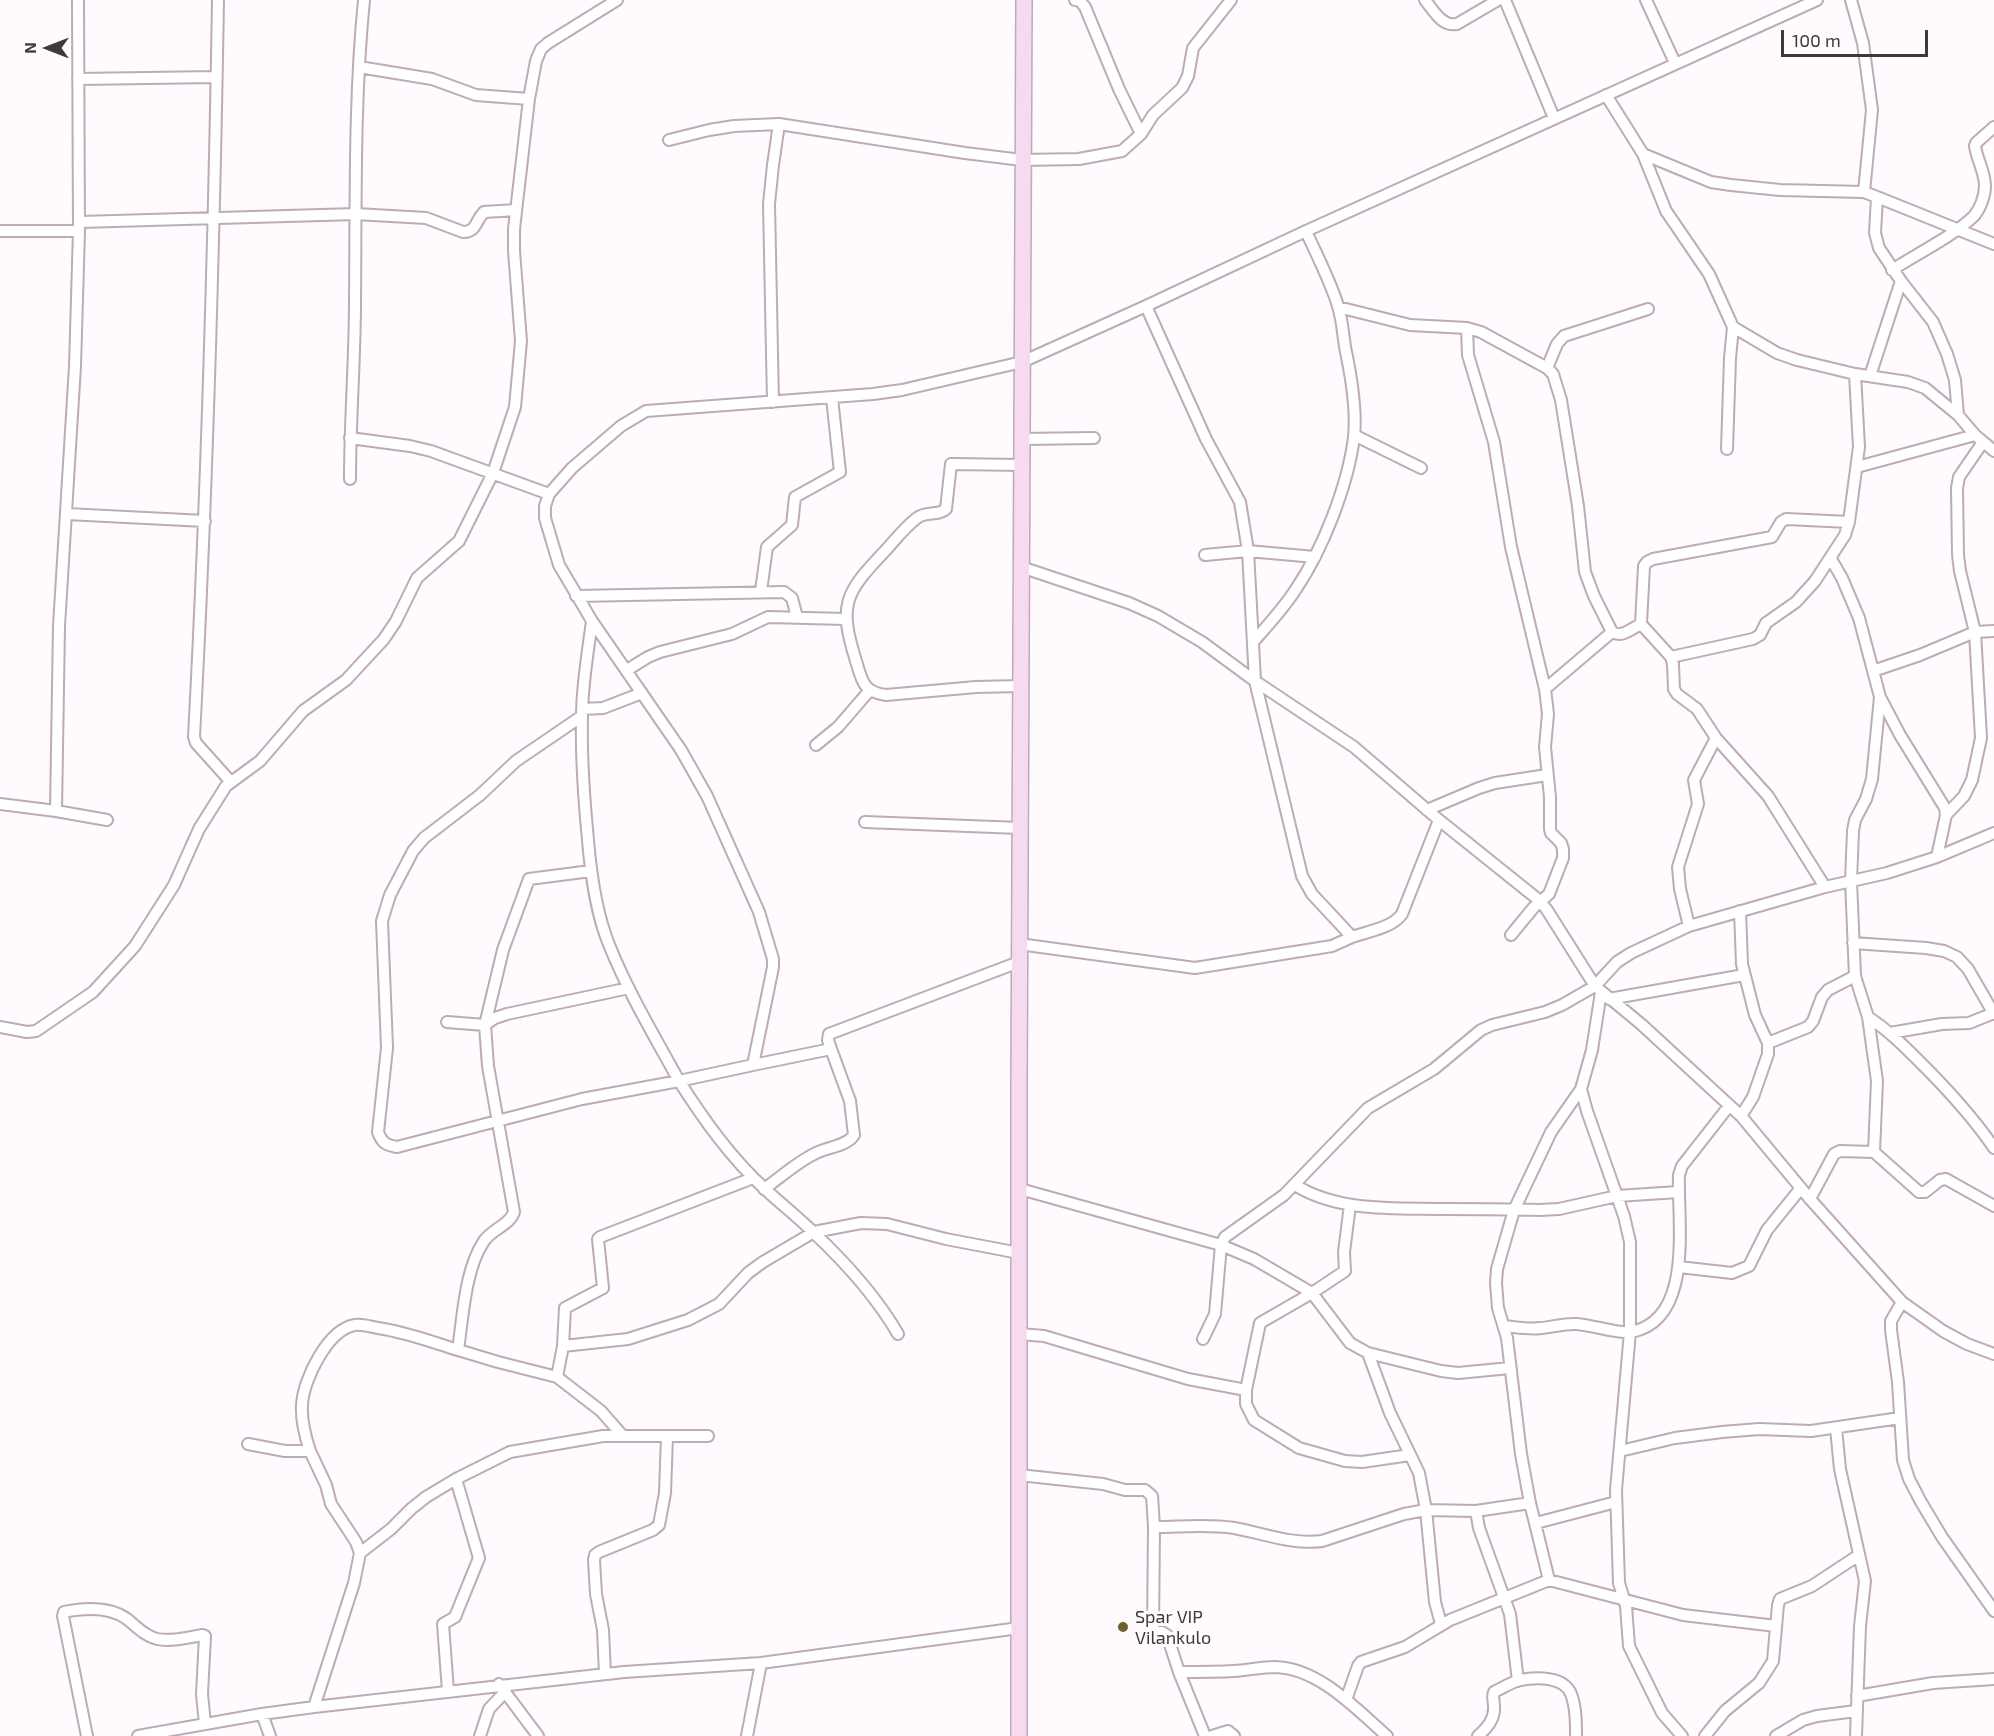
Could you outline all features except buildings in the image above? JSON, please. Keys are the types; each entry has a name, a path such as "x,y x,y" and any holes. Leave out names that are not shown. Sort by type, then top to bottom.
{"main road":[{"path":"1019,1736 1019,944 1024,0"}],"street":[{"path":"56,811 59,626 75,366 79,226 78,0"},
{"path":"218,0 204,521 194,737 196,743 231,782"},
{"path":"350,479 359,68 364,0"},
{"path":"0,1027 27,1032 36,1031 100,986 135,946 174,885 199,829 220,793 260,760 303,711 346,680 384,639 396,621 417,578 459,541 493,473 514,407 519,377 521,341 514,251 516,210 529,99 536,61 541,50 548,43 617,0"},
{"path":"1075,0 1080,1 1085,7 1119,89 1141,134"},
{"path":"669,140 734,126 779,124 953,152 1022,160 1079,159 1103,156 1122,151 1141,134 1153,115 1182,88 1188,76 1193,48 1231,0"},
{"path":"1425,0 1444,23 1451,25 1457,24 1498,0"},
{"path":"1505,0 1554,118"},
{"path":"1646,0 1675,63"},
{"path":"753,1065 773,959 759,912 707,796 681,750 592,621 559,565 549,536 545,506 549,494 572,468 621,426 646,411 832,398 902,390 1022,362 1606,95 1793,5 1816,0"},
{"path":"1851,0 1863,43 1872,110 1864,192"},
{"path":"359,68 432,79 476,95 529,99"},
{"path":"78,79 216,77"},
{"path":"1606,95 1643,154 1666,211 1709,274 1732,327 1727,449"},
{"path":"773,402 770,204 779,124"},
{"path":"1892,270 1975,215 1986,189 1975,146 1994,127"},
{"path":"1643,154 1711,182 1780,190 1864,192 1994,244"},
{"path":"1877,197 1875,233 1879,248 1892,270 1933,322 1955,380 1958,415"},
{"path":"0,231 213,219 356,214 426,218 463,232 474,230 484,213 516,210"},
{"path":"1253,642 1279,613 1315,557 1339,498 1349,465 1354,435 1354,409 1349,367 1338,307 1306,231"},
{"path":"1870,376 1901,281"},
{"path":"1146,306 1206,439 1240,502 1248,551 1255,681 1302,876 1312,894 1353,937"},
{"path":"1338,307 1410,325 1467,328 1481,332 1547,368 1553,374 1561,400 1578,506 1585,572 1612,632 1616,635 1623,634 1641,624"},
{"path":"1547,368 1557,344 1564,336 1648,309"},
{"path":"1732,327 1777,353 1855,374 1908,382 1925,388 1958,415 1994,451"},
{"path":"1467,328 1468,355 1494,442 1511,547 1545,689 1548,714 1545,747 1550,797 1550,829 1563,849 1563,858 1549,894 1511,936"},
{"path":"1671,657 1753,639 1760,635 1766,622 1796,602 1831,559 1845,535 1849,522 1857,467 1859,447 1855,374"},
{"path":"761,591 767,547 792,525 795,497 840,472 832,398"},
{"path":"1354,435 1420,468"},
{"path":"350,438 431,451 549,494"},
{"path":"1022,439 1094,438"},
{"path":"1857,467 1979,438"},
{"path":"1946,815 1964,796 1972,780 1981,738 1975,632 1958,555 1957,488 1959,477 1979,438"},
{"path":"1021,686 976,687 886,695 870,690 863,684 845,619 852,591 867,570 918,517 943,512 946,509 951,464 1022,465"},
{"path":"67,514 204,521"},
{"path":"1825,887 1768,796 1716,738 1697,709 1677,694 1674,689 1671,657 1641,624 1644,566 1653,559 1772,537 1785,519 1849,522"},
{"path":"1205,555 1248,551 1315,557"},
{"path":"1831,559 1859,618 1880,696 1900,735 1946,808 1937,857"},
{"path":"1021,567 1120,600 1158,616 1202,642 1255,681 1354,747 1540,902 1602,992 1641,1024 1741,1116 1810,1199 1902,1302 1943,1331 1967,1344 1994,1354"},
{"path":"576,596 784,592 792,598 797,617"},
{"path":"627,670 660,652 732,634 768,617 845,619"},
{"path":"592,621 582,712 586,822 597,906 609,946 679,1082 721,1142 753,1178 814,1232 868,1290 898,1334"},
{"path":"1873,671 1920,656 1975,632 1994,631"},
{"path":"1545,689 1612,632"},
{"path":"816,746 838,728 870,690"},
{"path":"642,693 607,707 582,712 516,762 463,809 424,838 412,851 390,895 382,921 387,1048 378,1132 381,1140 387,1146 397,1147 582,1099 679,1082 831,1049"},
{"path":"1874,1152 1877,1080 1868,1017 1855,976 1851,881 1853,831 1855,820 1866,800 1872,779 1880,696"},
{"path":"1689,926 1680,889 1678,867 1698,804 1694,780 1716,738"},
{"path":"1427,810 1495,783 1547,775"},
{"path":"0,804 107,820"},
{"path":"1019,944 1194,968 1332,946 1398,919 1439,820"},
{"path":"865,822 1020,828"},
{"path":"1549,1580 1530,1503 1521,1454 1504,1326 1497,1299 1497,1269 1514,1210 1551,1132 1581,1089 1592,1050 1602,992 1617,962 1689,926 1825,887 1887,873 1937,857 1994,833"},
{"path":"458,1350 467,1289 474,1263 490,1233 512,1218 514,1212 488,1066 485,1025 503,950 527,882 534,877 591,871"},
{"path":"1740,911 1744,975 1755,1015 1768,1043 1768,1054 1758,1084 1741,1116"},
{"path":"1853,943 1944,951 1957,957 1968,969 1994,1014 1970,1023 1942,1024 1890,1033"},
{"path":"764,1189 807,1158 853,1138 850,1101 828,1040 829,1034 1019,962"},
{"path":"1203,1340 1215,1314 1221,1245 1230,1233 1284,1195 1368,1108 1434,1069 1481,1030 1492,1025 1545,1012 1581,995 1744,975"},
{"path":"1768,1043 1808,1027 1813,1021 1822,997 1828,990 1855,976"},
{"path":"447,1022 485,1025 507,1014 629,988"},
{"path":"1868,1017 1890,1033 1970,1114 1994,1148"},
{"path":"1581,1089 1630,1242 1630,1332 1616,1502 1619,1583 1625,1599 1629,1646 1662,1713 1682,1736"},
{"path":"1504,1326 1529,1329 1580,1324 1630,1332 1652,1323 1671,1299 1679,1267 1678,1192 1682,1166 1729,1106"},
{"path":"1810,1199 1834,1154 1840,1151 1874,1152 1919,1192 1925,1192 1940,1180 1946,1179 1994,1206"},
{"path":"557,1377 563,1346 565,1308 603,1288 598,1239 669,1209 753,1178"},
{"path":"1295,1185 1309,1193 1350,1205 1514,1210 1558,1209 1617,1196 1678,1192"},
{"path":"1679,1267 1732,1273 1749,1266 1776,1216 1801,1188"},
{"path":"1020,1189 1221,1245 1264,1264 1312,1293 1350,1343 1368,1353 1458,1373 1510,1368"},
{"path":"1350,1205 1344,1252 1345,1271 1260,1323 1246,1390 1246,1404 1254,1420 1299,1448 1345,1461 1362,1462 1410,1455"},
{"path":"563,1346 628,1339 688,1320 719,1304 748,1273 814,1232 861,1223 887,1224 946,1239 1019,1253"},
{"path":"1902,1302 1892,1321 1891,1330 1898,1382 1903,1460 1909,1479 1942,1537 1994,1611"},
{"path":"314,1707 354,1583 360,1553 356,1542 331,1504 326,1485 310,1451 302,1422 302,1404 307,1381 327,1344 347,1327 357,1325 399,1331 498,1362 557,1377 601,1411 622,1435"},
{"path":"1019,1334 1044,1336 1188,1379 1246,1390"},
{"path":"1368,1353 1387,1406 1419,1473 1426,1510 1433,1587 1441,1624"},
{"path":"1620,1451 1675,1438 1738,1430 1759,1428 1811,1431 1900,1418"},
{"path":"1836,1428 1840,1469 1865,1590 1860,1626 1856,1736"},
{"path":"360,1553 391,1529 411,1509 456,1479 510,1452 576,1439 622,1435 708,1436"},
{"path":"605,1674 603,1630 596,1594 595,1555 659,1525 665,1493 667,1436"},
{"path":"248,1444 285,1451 310,1451"},
{"path":"1019,1474 1103,1484 1125,1490 1145,1490 1152,1496 1153,1632 1162,1632 1167,1635 1205,1736"},
{"path":"448,1690 443,1624 455,1617 479,1558 456,1479"},
{"path":"1536,1523 1616,1502"},
{"path":"1154,1527 1221,1527 1292,1542 1310,1542 1322,1541 1404,1514 1426,1510 1476,1511 1530,1503"},
{"path":"1476,1511 1479,1528 1510,1614 1518,1681"},
{"path":"1705,1736 1725,1711 1759,1683 1773,1661 1780,1599 1812,1586 1859,1555"},
{"path":"1346,1700 1361,1662 1415,1642 1441,1624 1549,1580 1683,1615 1776,1626"},
{"path":"87,1736 63,1616 66,1612 88,1609 124,1617 147,1636 159,1640 205,1636 202,1695 204,1724"},
{"path":"138,1736 262,1714 448,1690 502,1688 605,1674 761,1663 1019,1628"},
{"path":"747,1736 761,1663"},
{"path":"1179,1672 1277,1667 1300,1672 1346,1700 1387,1736"},
{"path":"1478,1736 1486,1729 1494,1713 1494,1692 1518,1681 1532,1678 1555,1680 1563,1684 1570,1692 1575,1711 1576,1736"},
{"path":"1857,1696 1934,1683 1994,1679"},
{"path":"480,1736 489,1709 502,1688"},
{"path":"502,1688 538,1736"},
{"path":"1776,1736 1803,1720 1856,1711"},
{"path":"262,1714 270,1736"},
{"path":"1212,1736 1228,1731 1234,1736"}],"place":[{"name":"Spar VIP Vilankulo","path":"1123,1627"}]}
